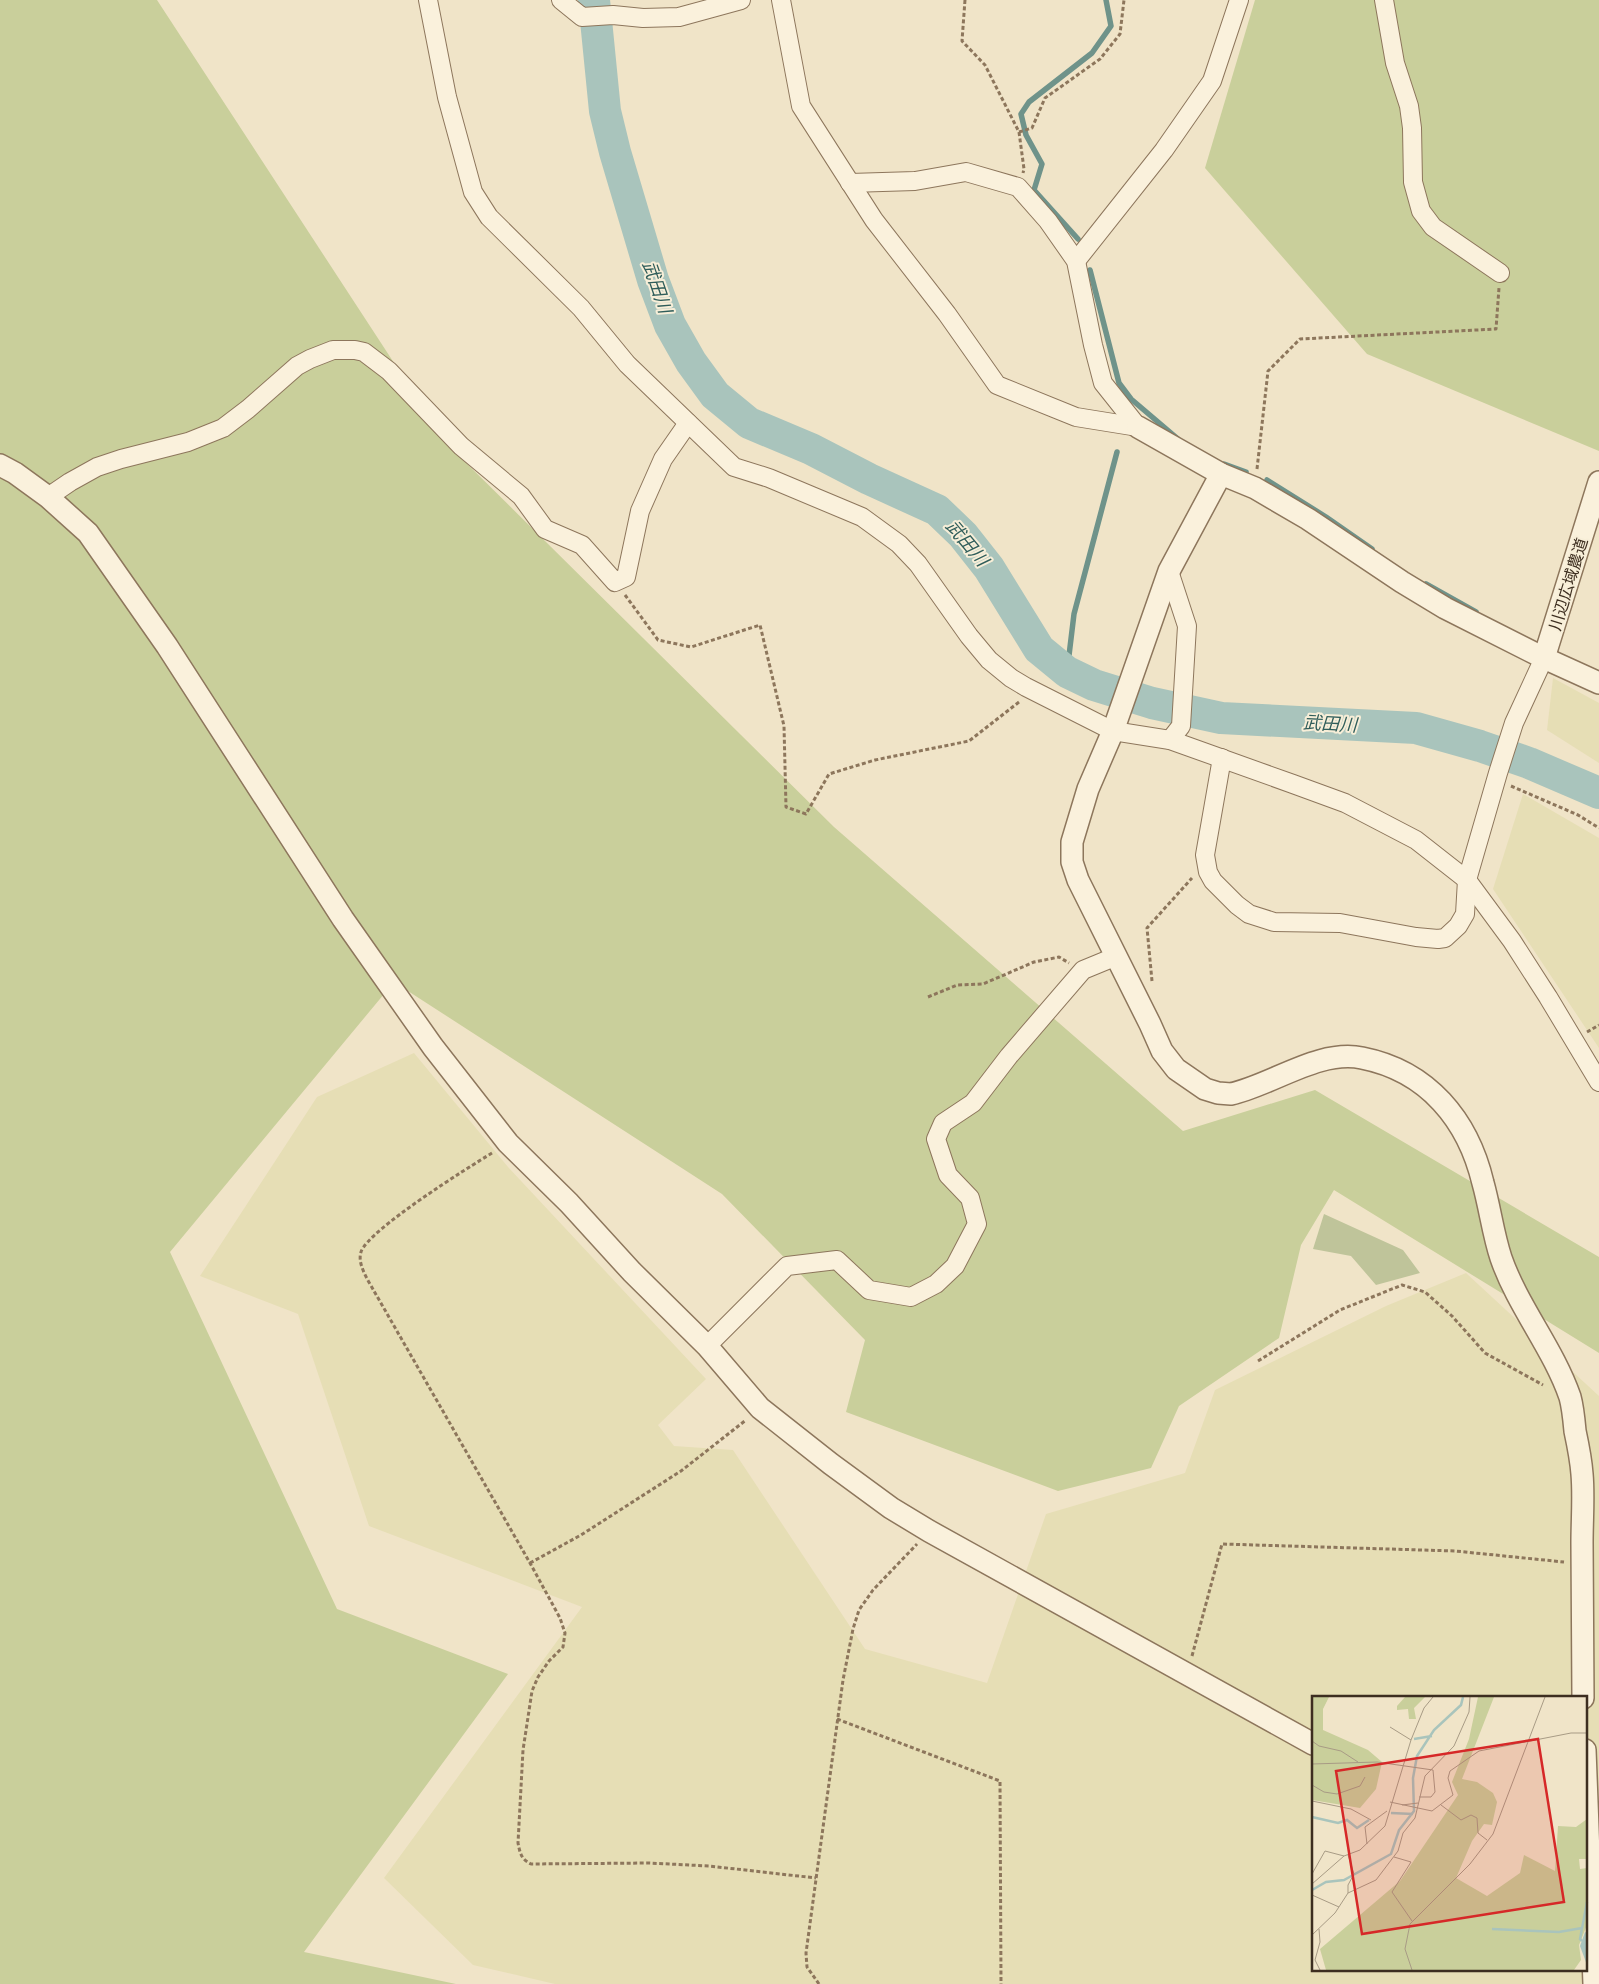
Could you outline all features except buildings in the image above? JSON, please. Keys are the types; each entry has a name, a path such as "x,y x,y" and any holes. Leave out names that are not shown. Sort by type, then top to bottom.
{"street":[{"path":"428,0 447,97 473,192 489,217 582,308 626,364 734,467 769,478 862,518 898,544 918,564 969,636 989,660 1011,678 1033,690 1116,723 1222,758 1345,803 1416,840 1467,880 1512,941 1599,1082"},
{"path":"561,0 582,17 613,15 643,18 679,17 741,0"},
{"path":"781,0 800,106 874,220 947,314 997,385 1076,417 1138,427 1221,474 1255,488 1308,519 1431,600 1544,658 1599,683"},
{"path":"1076,261 1164,150 1212,81 1240,0"},
{"path":"1384,0 1395,63 1409,106 1412,128 1413,182 1420,211 1433,227 1500,273"},
{"path":"850,183 916,181 966,172 1018,188 1048,221 1076,261 1093,345 1103,383 1138,427"},
{"path":"48,497 97,467 121,458 188,442 223,428 297,366 310,358 333,350 356,350 364,352 389,371 461,446 521,496 545,528 582,545 615,582 626,577 640,511 663,460 688,423"},
{"path":"0,465 15,473 48,497 88,534 167,646 342,918 433,1047 508,1143 569,1203 632,1272 707,1346 760,1408 838,1470 891,1508 929,1531 1312,1743"},
{"path":"1221,474 1169,571 1116,723 1088,789 1072,842 1072,862 1078,880 1162,1051 1176,1069 1205,1088 1218,1093 1231,1094 1314,1063 1343,1057 1360,1057 1382,1063 1413,1078 1430,1089 1463,1128 1481,1176 1490,1218 1512,1286 1557,1367 1570,1399 1582,1474 1583,1696"},
{"name":"川辺広域農道","path":"1544,658 1599,482"},
{"path":"1169,571 1186,626 1181,726 1170,740"},
{"path":"1222,758 1205,855 1207,867 1213,881 1223,892 1250,914 1262,920 1286,923 1340,923 1429,939 1445,938 1458,926 1465,914 1467,880 1497,777 1514,723 1544,658"},
{"path":"707,1346 787,1266 837,1260 869,1290 911,1297 936,1284 955,1266 977,1224 970,1198 948,1175 936,1139 943,1123 973,1103 1009,1056 1083,970 1117,956"},
{"path":"1586,1771 1594,1984"}],"path":[{"path":"965,0 962,41 985,65 1018,132 1024,169 1018,188"},
{"path":"1018,132 1032,128 1045,98 1100,59 1120,34 1124,0"},
{"path":"1255,488 1268,371 1300,339 1496,329 1500,273"},
{"path":"615,582 658,640 692,647 760,625 784,726 786,808 806,814 829,774 875,760 969,741 1033,690"},
{"path":"1497,777 1578,815 1599,828"},
{"path":"1152,983 1147,928 1193,877 1207,867"},
{"path":"928,997 957,985 982,984 1034,962 1059,957 1083,970"},
{"path":"508,1143 467,1168 379,1231 365,1244 360,1258 362,1267 374,1291 560,1618 565,1640 563,1647 538,1677 532,1691 528,1710 523,1750 518,1842 524,1861 531,1864 659,1863 763,1871 816,1878"},
{"path":"1258,1361 1340,1310 1402,1286 1425,1292 1452,1316 1485,1353 1570,1399"},
{"path":"530,1563 581,1535 673,1477 760,1408"},
{"path":"819,1984 807,1967 806,1953 843,1680 859,1610 873,1590 929,1531"},
{"path":"1187,1674 1222,1544 1455,1551 1582,1564"},
{"path":"837,1719 1000,1781 1001,1984"}],"shaded area":[{"path":"1553,678 1599,703 1599,763 1547,730"},
{"path":"1523,794 1599,838 1599,1048 1493,889"},
{"path":"414,1053 508,1167 706,1379 658,1425 674,1446 733,1450 865,1649 987,1683 1046,1514 1185,1473 1215,1390 1386,1306 1466,1273 1599,1396 1599,1984 555,1984 473,1965 384,1878 582,1607 369,1526 298,1314 200,1276 317,1097"}],"green space":[{"path":"0,0 157,0 447,444 834,827 1183,1131 1315,1090 1599,1257 1599,1353 1334,1190 1301,1245 1279,1338 1179,1406 1151,1468 1058,1491 846,1412 865,1340 722,1194 394,982 170,1252 337,1609 508,1674 304,1952 456,1984 0,1984"},
{"path":"1255,0 1599,0 1599,451 1367,354 1205,168"},
{"path":"1324,1214 1403,1250 1420,1273 1376,1285 1351,1256 1313,1249"}],"waterway":[{"name":"武田川","path":"594,0 605,111 615,152 653,280 670,325 691,362 715,395 749,423 811,449 869,479 937,510 963,535 989,568 1039,649 1067,672 1094,685 1152,703 1221,718 1416,728 1480,746 1529,763 1599,793"},
{"path":"1078,239 1034,190 1042,164 1026,135 1021,114 1029,102 1092,53 1111,26 1106,0"},
{"path":"1090,270 1119,383 1131,399 1178,439"},
{"path":"1067,672 1074,614 1117,452"},
{"path":"1224,464 1246,472"},
{"path":"1267,480 1372,549"},
{"path":"1426,584 1476,612"}]}
